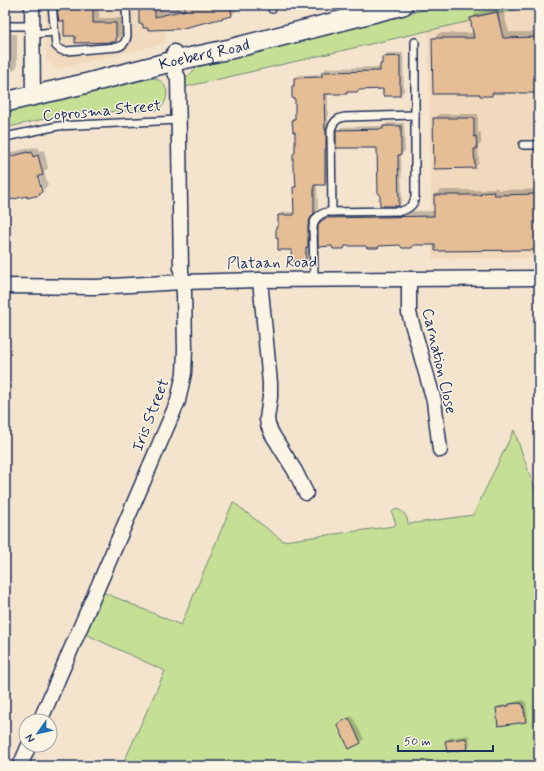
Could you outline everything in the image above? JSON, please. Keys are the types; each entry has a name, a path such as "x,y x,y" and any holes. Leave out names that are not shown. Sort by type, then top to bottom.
{"main road":[{"name":"Koeberg Road","path":"5,102 101,71 174,56 363,8 403,5"},
{"name":"Koeberg Road","path":"5,94 33,92"}],"street":[{"path":"32,5 33,92"},
{"name":"Iris Street","path":"43,713 178,401 184,373 184,292 181,271 178,77 175,74 174,56"},
{"name":"Plataan Road","path":"5,286 95,287 182,282 260,280 539,278"},
{"name":"Carnation Close","path":"409,279 409,313 434,401 440,450"},
{"path":"260,280 270,383 267,418 268,425 272,434 292,465 306,493"},
{"path":"20,766 26,753"}],"lane":[{"path":"52,5 56,46 62,51 120,46 125,42 127,36 126,5"},
{"path":"5,26 54,32"},
{"path":"314,280 313,223 322,213 401,211 409,208 416,197 414,115 415,42"},
{"path":"332,212 331,130 336,120 338,118 345,117 414,115"},
{"name":"Coprosma Street","path":"5,137 58,126 178,120"},
{"path":"523,145 539,145"}],"shaded area":[{"path":"45,5 165,5 166,43 58,69 46,60"},
{"path":"531,6 539,13 539,258 432,259 428,31 470,21 470,18 497,12 498,14"}],"green space":[{"path":"445,5 539,5 539,13 531,6 497,14 496,12 470,18 470,21 185,87 185,77 198,67 368,23"},
{"path":"152,78 158,79 165,87 167,92 165,103 156,110 76,113 5,128 5,111 42,104"},
{"path":"514,430 539,501 539,766 122,766 165,671 85,634 103,592 181,625 233,502 283,541 394,526 396,524 392,512 396,509 405,514 408,524 473,515"}],"building":[{"path":"70,5 93,5 93,23 116,23 116,42 75,43 75,36 64,36 64,21 59,21 57,9 70,9"},
{"path":"139,5 155,5 155,17 185,10 184,5 230,5 232,16 179,29 148,30 148,28 143,28 143,24 139,24"},
{"path":"497,12 503,38 538,37 539,93 492,93 492,96 480,96 480,94 433,94 432,38 474,38 470,18"},
{"path":"400,56 400,96 383,96 383,89 358,90 358,92 347,92 347,94 324,94 326,130 325,185 314,185 314,213 308,226 306,261 292,261 291,250 278,250 276,227 278,226 278,215 294,215 293,187 296,187 295,172 293,169 293,154 295,153 295,132 293,132 292,119 295,119 295,99 292,98 292,86 294,86 294,78 322,77 322,72 380,71 382,57"},
{"path":"433,118 474,118 474,137 476,136 477,149 474,149 475,168 434,169"},
{"path":"383,126 401,126 401,155 398,155 399,206 380,206 380,194 378,194 377,148 336,148 336,130 383,129"},
{"path":"32,152 33,157 38,155 43,175 38,176 42,192 40,195 27,198 27,196 5,201 5,158"},
{"path":"494,192 494,195 539,194 539,250 435,251 435,245 413,245 412,248 402,248 400,245 379,246 378,248 367,248 366,246 345,246 344,249 333,249 332,246 318,247 318,225 326,218 434,216 434,195 481,195 481,193"},
{"path":"509,704 523,704 526,722 498,726 496,708 509,706"},
{"path":"349,718 361,743 349,749 337,724"},
{"path":"466,738 468,749 447,752 445,741"}]}
